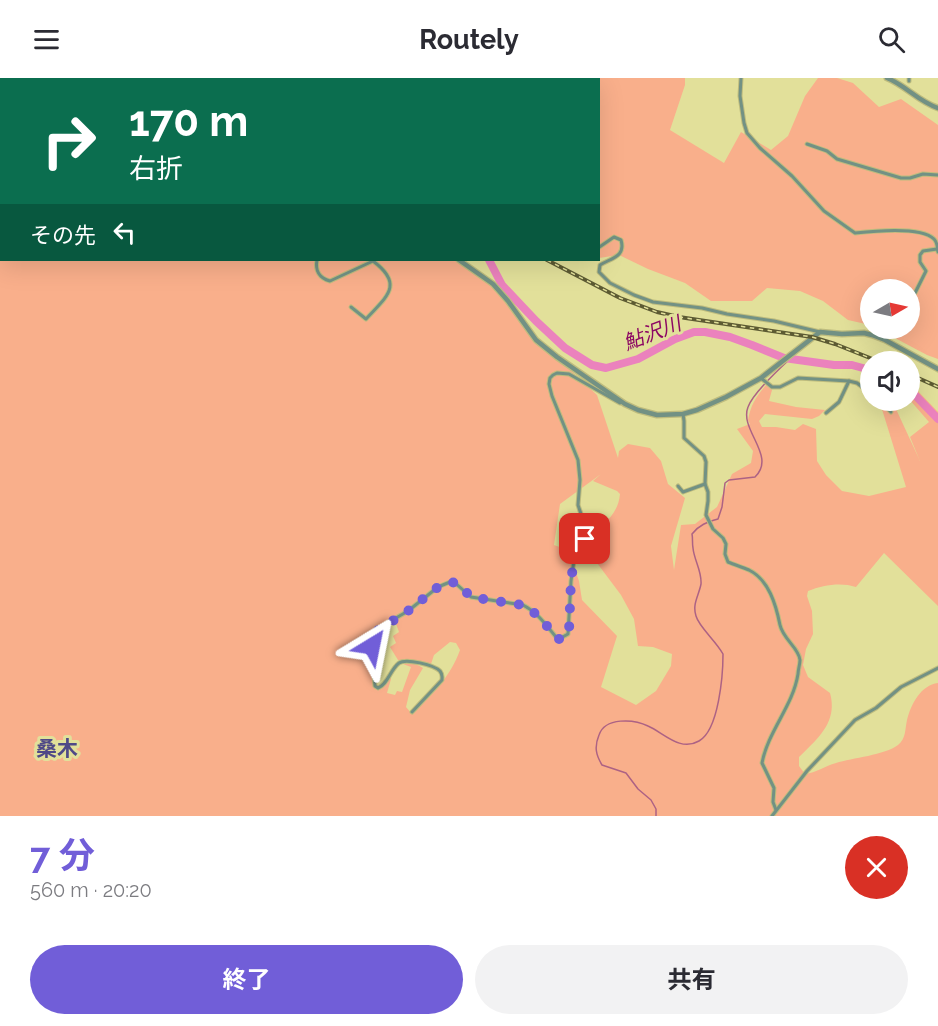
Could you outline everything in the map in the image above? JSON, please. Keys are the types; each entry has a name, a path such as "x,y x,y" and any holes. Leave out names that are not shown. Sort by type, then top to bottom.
{"street":[{"path":"741,78 740,96 747,133 760,148 792,176 824,211 855,233 880,231 925,233 933,238 937,243 937,250 923,251 920,255 920,262 926,271 920,283"},
{"path":"887,78 938,108"},
{"path":"807,144 827,151 837,159 901,177 910,178 923,174 938,175"},
{"path":"600,247 614,237 621,240 621,252 614,259 600,265 599,272 610,283 653,302 702,308 820,332 864,333 885,340 938,369"},
{"path":"317,261 316,268 320,275 330,281 373,261 389,276 391,290 366,319 351,307"},
{"path":"460,261 493,284 536,340 625,404 638,410"},
{"path":"412,712 442,680 440,671 431,666 402,661 378,688 375,686 372,639 377,631 442,585 454,582 471,597 522,605 540,618 559,639 568,634 574,561 587,532 578,505 580,480 578,460 552,396 549,384 553,375 569,374 625,406 638,410 657,415 683,414 697,410 761,378 820,332"},
{"path":"761,378 772,387 780,387 798,378 849,381 860,385"},
{"path":"826,413 838,402 849,381"},
{"path":"683,414 684,438 704,456 706,462 705,484 708,492 706,515 712,530 723,538 728,562 757,575 770,592 785,638 798,652 800,660 793,694 767,746 762,763 774,788 773,802 776,810"},
{"path":"678,486 683,492 705,484"},
{"path":"772,816 807,771 855,720 876,708 901,687 938,668"}],"shaded area":[{"path":"600,78 685,78 685,85 670,130 724,163 741,132 771,150 788,136 805,96 818,78 837,78 853,83 879,107 901,99 938,125 938,359 897,339 920,339 920,279 860,279 860,323 848,320 823,301 800,291 767,288 752,301 711,301 685,283 619,255 600,258"},
{"path":"0,261 460,261 498,290 531,333 597,395 618,458 619,451 628,444 650,448 661,461 668,484 685,498 671,546 674,570 681,525 695,524 717,507 732,474 751,463 753,451 737,429 750,424 748,420 752,405 766,385 772,390 769,401 825,410 812,419 765,414 759,421 762,427 795,430 803,424 816,429 817,461 826,475 842,491 869,496 906,487 883,411 897,411 920,461 910,437 929,422 919,411 920,393 938,412 938,606 884,553 856,587 832,585 808,591 813,634 806,649 803,665 808,677 830,693 832,703 825,729 799,757 799,766 805,774 836,763 877,754 898,745 905,734 907,720 914,702 927,687 938,683 938,816 0,816","holes":["601,474 593,481 620,494 619,502 613,514 586,538 585,558 597,563 621,595 634,619 638,646 653,647 672,654 671,666 656,691 636,705 601,687 617,636 582,600 579,581 568,550 554,545 560,504","410,609 395,621 399,632 393,636 396,643 390,647 398,660 431,664 434,655 450,642 456,643 460,650 446,677 412,714 406,707 410,690 423,668 414,664 403,664 411,667 402,692 397,691 395,695 387,693 390,677 382,688 376,690 372,639 385,626"]}],"waterway":[{"name":"鮎沢川","path":"490,261 502,285 536,321 565,348 592,365 606,368 638,359 675,339 694,332 705,332 730,337 784,358 860,367"},
{"path":"656,816 656,809 651,800 638,789 626,773 602,765 596,751 597,739 607,725 613,722 628,721 648,726 679,743 692,744 706,735 711,726 718,701 723,654 700,625 696,616 695,604 701,579 692,534 703,524 718,519 725,483 729,480 755,477 761,469 760,452 748,425 748,407 761,388 791,358"},
{"name":"鮎沢川","path":"920,400 938,419"}],"railway":[{"path":"549,261 620,298 657,312 812,337 860,354"},
{"path":"920,379 938,387"}],"district":[{"name":"桑木","path":"57,749"}],"route":[{"path":"372,646 373,635 377,631 408,611 438,587 450,582 457,583 471,597 529,608 559,639 569,631 574,561 585,539"}]}
